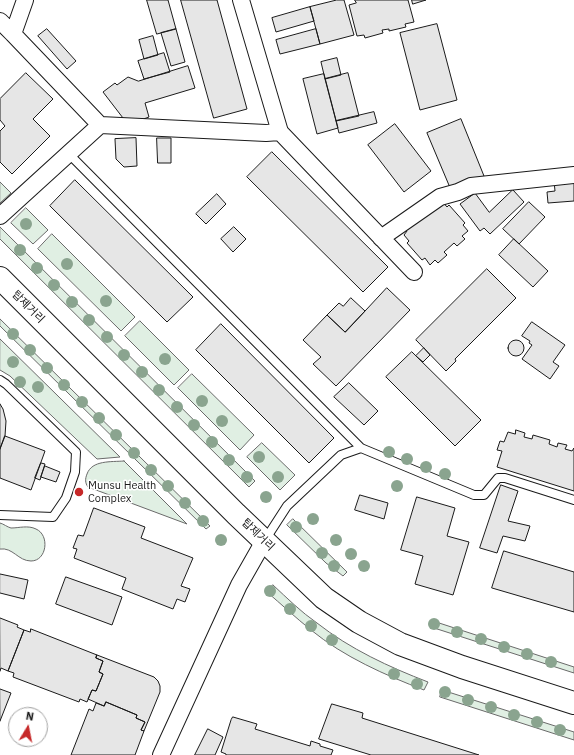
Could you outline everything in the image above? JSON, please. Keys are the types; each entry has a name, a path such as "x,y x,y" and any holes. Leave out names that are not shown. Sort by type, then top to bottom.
{"main road":[{"name":"탑제거리","path":"0,278 264,541 324,598 359,622 400,644 462,667 574,703"}],"street":[{"path":"13,34 25,0"},
{"path":"241,0 280,132 414,272"},
{"path":"0,21 100,125 266,134 280,132"},
{"path":"0,216 100,125"},
{"path":"381,238 440,197 458,192 471,186 574,175"},
{"path":"161,755 239,585 264,541"}],"lane":[{"path":"69,154 361,448 474,495 484,495 498,478 505,478 574,500"},
{"path":"0,380 6,384 76,452 75,472 66,498 53,517 0,515"},
{"path":"264,541 287,506 342,455 361,448"}],"green space":[{"path":"0,182 11,193 0,203"},
{"path":"26,208 48,230 33,244 11,223"},
{"path":"0,227 255,481 249,487 0,239"},
{"path":"52,234 135,317 121,331 38,249"},
{"path":"0,319 210,526 206,529 0,326"},
{"path":"140,321 189,370 174,385 125,336"},
{"path":"0,339 120,457 97,459 10,376 0,370"},
{"path":"192,374 254,435 240,450 178,388"},
{"path":"262,443 295,475 280,490 247,457"},
{"path":"124,461 187,524 88,487 86,478 89,469 93,466 108,462"},
{"path":"293,519 347,572 343,576 326,563 287,525"},
{"path":"0,523 11,528 27,527 36,529 40,532 45,542 45,547 40,557 36,560 26,560 8,550 0,549"},
{"path":"273,585 305,614 343,641 384,664 428,682 424,690 351,657 324,640 267,592"},
{"path":"433,621 574,667 574,673 431,627"},
{"path":"442,690 574,732 574,740 440,697"}],"building":[{"path":"147,0 168,0 176,29 157,34"},
{"path":"181,0 217,0 247,109 214,118"},
{"path":"337,0 344,0 354,35 320,44 310,7"},
{"path":"355,0 408,0 414,22 405,24 406,27 389,31 389,29 382,30 383,33 365,38 364,35 357,36 349,5 356,3"},
{"path":"412,0 426,0 413,4"},
{"path":"310,7 314,21 276,32 272,18"},
{"path":"437,24 457,100 420,110 400,33"},
{"path":"47,29 76,61 67,69 38,36"},
{"path":"176,29 185,62 171,66 161,33"},
{"path":"316,29 320,44 280,54 276,40"},
{"path":"153,36 158,55 144,59 139,40"},
{"path":"164,53 170,72 144,79 138,61"},
{"path":"337,58 341,75 325,79 321,62"},
{"path":"188,66 195,88 145,103 149,117 130,124 123,118 103,92 115,83 117,85 128,77 138,81"},
{"path":"26,73 53,99 33,119 50,136 12,174 0,162 0,131 5,126 0,120 0,99"},
{"path":"348,73 359,116 336,121 325,79"},
{"path":"324,74 338,128 317,134 303,79"},
{"path":"374,112 377,123 339,133 336,121"},
{"path":"461,119 484,176 451,190 427,133"},
{"path":"395,124 431,171 404,192 368,145"},
{"path":"136,138 137,166 124,167 116,159 115,139"},
{"path":"157,138 171,138 171,163 158,163"},
{"path":"272,152 388,267 363,292 247,177"},
{"path":"574,179 574,201 548,203 547,192 555,191 554,181"},
{"path":"75,180 193,297 167,322 50,206"},
{"path":"513,190 524,202 490,234 484,228 480,231 460,204 475,193 489,212"},
{"path":"217,194 226,204 206,224 196,214"},
{"path":"442,201 447,207 449,205 465,223 463,225 468,231 462,236 465,239 457,246 454,243 444,252 447,255 438,263 435,260 430,265 425,258 422,260 407,243 409,241 404,235 407,231 405,229"},
{"path":"529,202 545,217 519,244 503,229"},
{"path":"234,227 246,239 233,252 221,239"},
{"path":"514,239 548,271 533,287 499,255"},
{"path":"487,269 516,298 455,359 456,361 446,371 416,340"},
{"path":"387,288 410,310 336,386 313,364 321,357 303,340 327,315 345,332"},
{"path":"351,298 365,311 345,332 327,315 339,303 343,306"},
{"path":"532,322 565,345 553,362 559,366 550,379 522,359 532,345 529,343 530,341 522,336"},
{"path":"221,324 334,438 309,463 196,350"},
{"path":"516,340 523,345 524,348 519,355 516,356 509,351 508,348 513,341"},
{"path":"424,348 430,355 423,362 416,356"},
{"path":"412,352 481,420 455,446 386,377"},
{"path":"349,383 378,411 364,425 334,397"},
{"path":"0,404 6,421 5,436 0,449"},
{"path":"516,430 525,433 524,437 532,439 533,435 550,440 549,444 557,447 558,443 567,445 565,449 572,451 574,448 574,491 497,467 502,451 497,450 500,441 504,442 508,432 515,434"},
{"path":"5,436 45,451 31,490 0,478 0,449"},
{"path":"41,463 45,464 40,480 35,478"},
{"path":"45,466 60,472 56,482 41,477"},
{"path":"501,485 518,491 508,521 530,526 525,541 503,536 497,553 480,548"},
{"path":"360,495 388,503 384,519 355,510"},
{"path":"417,497 455,508 447,536 469,542 453,595 415,584 423,556 401,550"},
{"path":"94,508 145,527 141,538 193,558 181,586 190,589 185,602 177,599 173,609 122,589 126,578 74,558 77,549 73,548 78,535 83,536"},
{"path":"504,551 574,572 574,612 492,588"},
{"path":"0,574 28,580 24,599 0,593"},
{"path":"66,577 122,597 112,625 56,604"},
{"path":"0,618 18,625 17,627 24,630 8,671 1,668 0,671"},
{"path":"31,629 97,655 96,658 103,661 99,672 103,674 96,691 92,690 87,702 80,699 79,702 13,677 14,673 8,671 24,630 30,632"},
{"path":"97,655 154,677 158,681 160,692 144,731 141,730 145,722 136,718 137,715 106,702 104,706 88,699 92,690 96,691 103,674 99,672 103,661 96,658"},
{"path":"0,689 11,693 0,721"},
{"path":"106,702 137,715 136,718 145,722 141,730 144,731 135,755 71,755 89,709 93,711 96,703 104,706"},
{"path":"332,704 363,713 362,718 479,755 371,755 319,739"},
{"path":"233,717 257,724 255,729 310,746 311,741 320,744 320,746 333,750 331,755 226,755 221,752"},
{"path":"208,729 223,737 215,755 195,755"}],"place":[{"name":"Munsu Health Complex","path":"79,492"}]}
